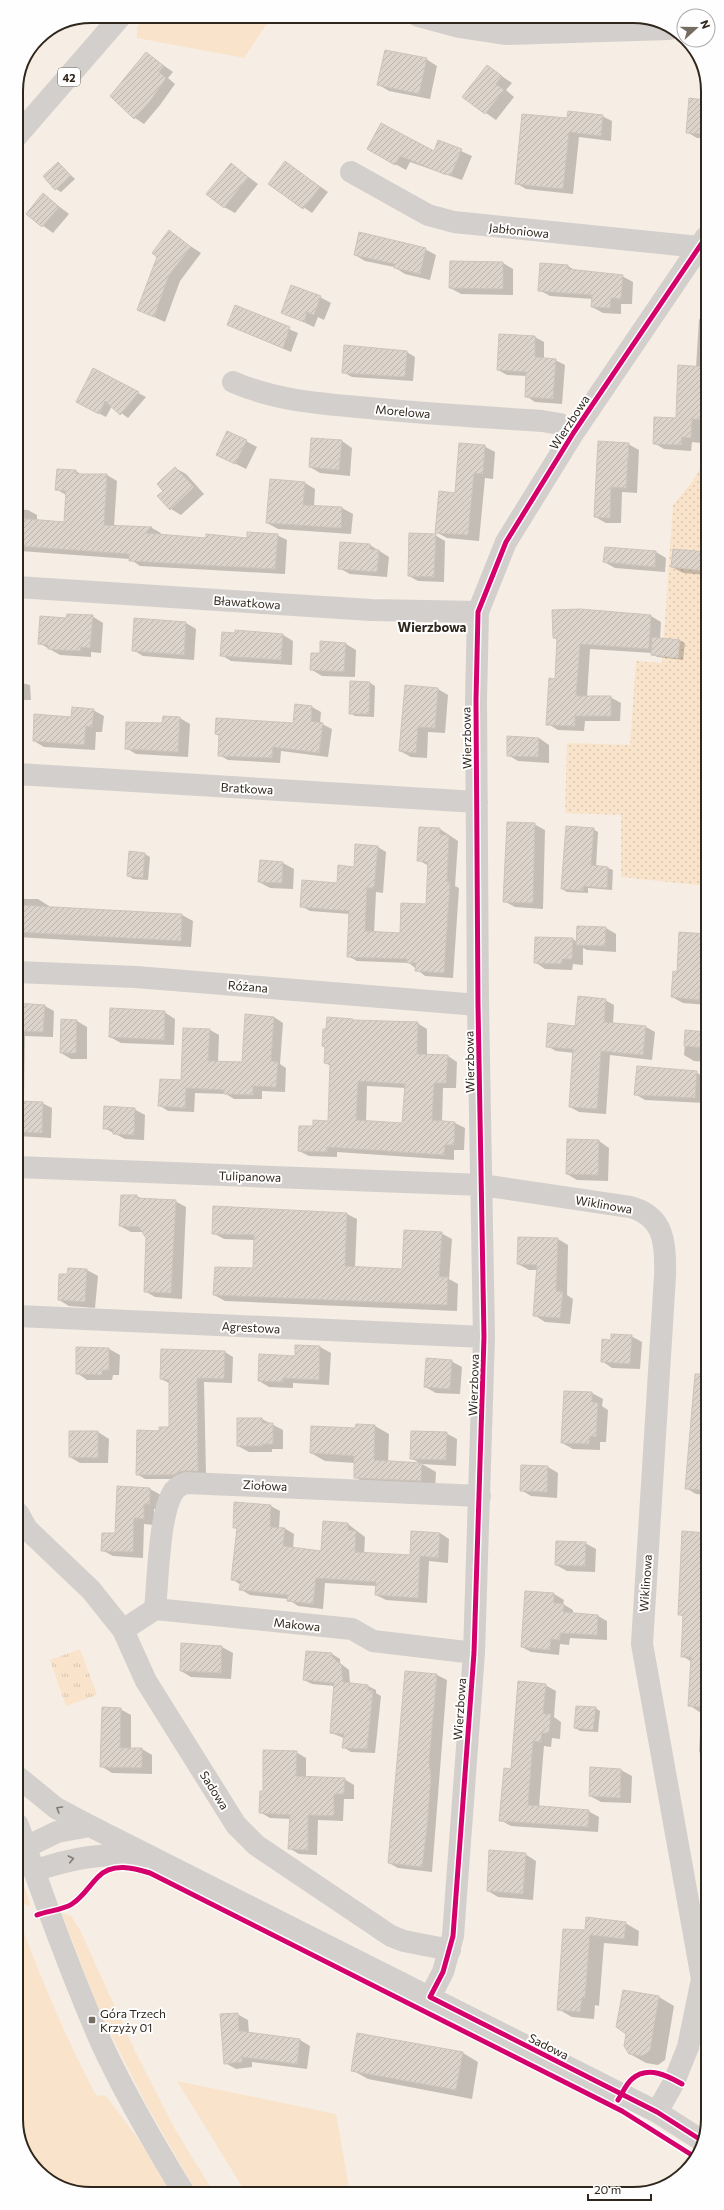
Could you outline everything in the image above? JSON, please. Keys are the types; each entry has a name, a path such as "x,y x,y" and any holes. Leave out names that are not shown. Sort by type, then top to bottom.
{"street":[{"name":"42","path":"23,129 115,23"},
{"path":"444,23 459,27 505,34 661,29"},
{"name":"Jabłoniowa","path":"350,172 428,215 454,222 701,242"},
{"name":"Wierzbowa","path":"450,1950 474,1653 484,1337 478,1005 476,700 478,612 506,542 574,432 701,243"},
{"name":"Morelowa","path":"232,382 248,389 305,401 426,413 542,421 560,424 574,432"},
{"name":"Bławatkowa","path":"23,587 371,610 478,612"},
{"name":"Bratkowa","path":"23,774 477,802"},
{"name":"Różana","path":"23,972 136,977 478,1005"},
{"name":"Tulipanowa","path":"23,1167 482,1185"},
{"name":"Wiklinowa","path":"482,1185 636,1208 652,1218 658,1227 664,1246 665,1276 642,1644 701,1974"},
{"name":"Agrestowa","path":"23,1316 484,1337"},
{"name":"Ziołowa","path":"155,1609 162,1538 168,1501 172,1492 181,1484 236,1484 480,1496"},
{"name":"Sadowa","path":"23,1521 27,1528 91,1590 123,1630 146,1681 236,1825 248,1838 256,1845 391,1936 404,1941 450,1950"},
{"path":"123,1630 155,1609"},
{"name":"Makowa","path":"155,1609 352,1629 372,1641 474,1653"},
{"name":"Sadowa","path":"23,1781 56,1808 90,1826 657,2112 698,2138"},
{"path":"26,1847 57,1832 90,1826"},
{"path":"23,1839 70,1970 100,2040 136,2111 180,2187"},
{"name":"Sadowa","path":"34,1871 64,1861 103,1855 117,1854 156,1859"},
{"path":"430,1997 443,1972 450,1950"},
{"name":"Wiklinowa","path":"657,2112 674,2082 688,2047 701,1985"}],"green space":[{"path":"140,23 267,23 244,58 137,38 137,27"},
{"path":"701,468 701,885 621,877 621,815 565,813 567,743 630,745 636,661 662,663 673,505 692,482"},
{"path":"80,1649 97,1695 66,1706 50,1660"},
{"path":"23,1883 31,1906 23,1904"},
{"path":"62,1913 71,1916 80,1930 135,2051 175,2129 210,2187 194,2187 146,2104 99,2011"},
{"path":"23,1930 54,2007 96,2095 106,2096 139,2140 167,2187 78,2186 57,2178 43,2167 34,2157 25,2137 23,2119"},
{"path":"177,2081 336,2114 349,2187 242,2187"}],"building":[{"path":"385,50 427,58 419,94 377,85"},
{"path":"146,52 164,66 159,72 166,78 151,100 134,119 110,96"},
{"path":"487,65 502,76 496,84 504,90 485,114 462,97"},
{"path":"689,98 701,99 701,134 686,133"},
{"path":"568,111 603,115 601,136 569,132 563,189 515,184 522,114 567,118"},
{"path":"381,123 434,151 438,140 462,149 451,175 444,174 400,156 395,165 367,149"},
{"path":"285,161 320,187 303,209 268,184"},
{"path":"58,162 71,176 55,190 43,176"},
{"path":"231,163 248,177 224,208 206,194"},
{"path":"43,193 59,207 42,227 26,214"},
{"path":"169,230 191,247 169,275 154,317 137,310 157,257 152,253"},
{"path":"359,232 426,248 420,274 394,268 395,264 354,255"},
{"path":"450,261 503,262 503,289 449,288"},
{"path":"540,263 568,265 568,269 623,275 621,299 611,298 610,308 591,307 592,295 538,291"},
{"path":"291,285 321,296 314,315 307,312 304,322 281,313"},
{"path":"235,305 290,327 283,348 227,325"},
{"path":"499,334 535,336 535,357 556,359 553,399 525,397 526,372 497,370"},
{"path":"344,345 407,351 405,377 342,373"},
{"path":"678,365 701,367 701,420 692,419 691,438 682,437 681,445 653,444 654,417 676,418"},
{"path":"93,368 139,392 120,415 105,401 99,414 76,402"},
{"path":"227,431 247,440 235,464 216,455"},
{"path":"311,438 342,440 339,470 309,467"},
{"path":"598,441 629,443 626,488 611,487 610,518 594,517"},
{"path":"459,443 485,445 483,474 474,473 468,535 435,533 439,491 455,493"},
{"path":"175,467 194,487 170,510 157,496 163,491 157,484"},
{"path":"57,469 76,470 76,474 107,474 104,525 152,527 145,533 206,538 206,534 247,538 247,532 278,534 275,569 129,561 129,554 23,546 23,519 64,522 66,491 55,490"},
{"path":"270,479 305,482 303,505 342,507 341,528 266,523"},
{"path":"409,533 436,534 434,577 408,576"},
{"path":"340,542 370,544 370,549 379,550 377,572 338,569"},
{"path":"605,547 656,551 655,567 603,562"},
{"path":"673,549 701,552 701,570 671,567"},
{"path":"580,609 651,615 649,649 580,644 576,696 611,696 611,716 575,716 575,726 546,725 549,678 555,679 557,638 553,638 552,610"},
{"path":"67,614 93,615 90,648 81,647 80,651 59,650 48,649 48,645 38,644 40,616 66,618"},
{"path":"134,618 186,622 184,655 132,651"},
{"path":"235,630 283,634 281,660 220,656 222,632 235,633"},
{"path":"652,637 680,640 678,658 651,655"},
{"path":"320,641 346,643 344,672 310,670 311,653 320,653"},
{"path":"350,681 370,682 369,714 349,714"},
{"path":"405,685 438,688 435,728 418,727 416,753 399,751"},
{"path":"295,704 312,706 311,721 323,723 319,753 273,747 272,758 218,756 219,735 215,734 216,718 293,723"},
{"path":"72,707 94,709 92,727 86,726 84,745 33,741 34,714 71,717"},
{"path":"163,716 180,717 178,752 125,749 126,722 162,723"},
{"path":"507,736 539,738 538,757 507,756"},
{"path":"507,822 535,823 533,903 503,902"},
{"path":"566,826 594,828 591,865 608,867 607,888 583,886 583,891 561,889"},
{"path":"419,827 440,828 440,835 449,835 447,882 450,882 444,973 415,971 416,963 407,963 407,959 347,957 349,911 300,907 302,880 337,883 338,865 354,867 355,844 378,846 374,888 367,888 365,931 400,933 401,903 426,904 428,862 417,861"},
{"path":"129,851 145,853 143,878 127,876"},
{"path":"260,860 283,862 282,883 258,882"},
{"path":"23,905 182,914 181,941 23,932"},
{"path":"577,926 606,927 605,946 576,945"},
{"path":"679,932 701,934 701,981 699,1000 671,997 673,971 677,972"},
{"path":"535,937 573,938 572,959 562,959 562,964 534,963"},
{"path":"578,996 606,999 604,1022 646,1026 643,1055 601,1051 597,1109 569,1107 573,1049 546,1047 548,1023 575,1026"},
{"path":"23,1003 45,1005 43,1032 23,1031"},
{"path":"110,1008 165,1011 164,1040 109,1037"},
{"path":"245,1014 274,1017 271,1061 278,1062 276,1087 253,1086 253,1095 224,1094 224,1090 186,1088 185,1108 158,1106 160,1079 181,1080 183,1028 210,1029 208,1061 242,1062"},
{"path":"327,1017 353,1020 418,1022 417,1054 448,1055 446,1083 434,1083 432,1120 455,1122 454,1145 445,1145 444,1155 327,1147 327,1152 298,1151 299,1126 313,1126 313,1120 328,1121 330,1064 324,1063 325,1047 322,1046 323,1029 326,1029","holes":["358,1081 405,1084 402,1123 356,1120"]},
{"path":"61,1019 77,1020 76,1053 60,1053"},
{"path":"685,1030 701,1031 701,1047 684,1046"},
{"path":"637,1066 697,1071 695,1098 634,1095"},
{"path":"23,1101 43,1102 42,1133 23,1132"},
{"path":"104,1106 135,1108 134,1135 113,1134 113,1129 103,1129"},
{"path":"567,1139 599,1140 598,1175 566,1174"},
{"path":"121,1195 137,1195 137,1198 176,1200 171,1293 144,1292 146,1238 139,1227 119,1226"},
{"path":"213,1206 347,1213 345,1266 402,1269 404,1230 442,1232 439,1277 448,1277 447,1305 213,1295 215,1267 253,1268 254,1235 212,1234"},
{"path":"518,1237 558,1238 556,1291 563,1292 560,1318 533,1316 537,1265 517,1264"},
{"path":"68,1268 87,1269 85,1302 58,1300 59,1274 67,1274"},
{"path":"611,1334 632,1335 630,1364 601,1362 602,1339 611,1340"},
{"path":"295,1345 320,1346 319,1380 283,1378 283,1382 258,1381 259,1354 295,1356"},
{"path":"76,1347 109,1348 109,1370 102,1370 102,1375 76,1374"},
{"path":"161,1349 225,1351 224,1379 197,1378 198,1471 182,1471 173,1475 136,1475 137,1430 159,1431 159,1427 169,1427 169,1380 160,1379"},
{"path":"426,1358 452,1360 450,1389 424,1387"},
{"path":"695,1374 701,1374 701,1490 685,1489"},
{"path":"564,1391 592,1392 592,1402 598,1403 596,1437 590,1436 589,1444 561,1443"},
{"path":"237,1418 262,1418 262,1423 273,1423 273,1444 262,1444 262,1446 237,1446"},
{"path":"356,1424 375,1425 374,1460 422,1463 421,1481 354,1478 354,1456 310,1453 311,1426 355,1428"},
{"path":"69,1431 98,1431 98,1458 69,1457"},
{"path":"411,1431 447,1432 446,1460 410,1459"},
{"path":"521,1465 548,1466 547,1492 520,1491"},
{"path":"117,1486 150,1488 150,1504 144,1504 144,1519 134,1518 133,1552 101,1551 102,1533 115,1533"},
{"path":"234,1502 271,1505 270,1527 285,1528 283,1546 321,1551 323,1521 348,1523 348,1530 356,1531 355,1552 410,1555 411,1531 440,1533 438,1558 420,1556 418,1598 375,1595 376,1582 316,1578 313,1604 287,1601 288,1595 239,1590 241,1581 231,1580 237,1528 233,1528"},
{"path":"682,1531 701,1533 701,1707 688,1706 691,1657 681,1657 683,1615 678,1615"},
{"path":"556,1541 586,1542 585,1566 555,1565"},
{"path":"525,1591 554,1593 554,1603 564,1604 563,1612 598,1615 597,1635 560,1633 560,1640 551,1639 550,1650 521,1647"},
{"path":"181,1643 222,1646 221,1673 180,1671"},
{"path":"306,1651 332,1653 332,1657 341,1664 343,1682 368,1685 368,1690 373,1691 367,1749 342,1748 344,1734 330,1733 334,1683 303,1680"},
{"path":"405,1671 437,1674 429,1762 431,1776 427,1829 422,1867 388,1863"},
{"path":"518,1681 546,1684 543,1714 551,1714 549,1733 542,1733 541,1742 533,1741 528,1805 589,1810 588,1827 499,1821 504,1768 511,1769"},
{"path":"576,1706 596,1707 593,1730 574,1728"},
{"path":"102,1707 121,1708 120,1748 142,1748 142,1768 100,1767"},
{"path":"263,1750 297,1751 296,1776 345,1778 344,1794 334,1794 334,1816 308,1815 308,1850 288,1849 290,1815 259,1813 260,1791 263,1791"},
{"path":"590,1767 621,1769 620,1798 589,1796"},
{"path":"489,1850 526,1853 523,1894 487,1891"},
{"path":"586,1917 626,1922 624,1939 590,1935 585,1998 582,1998 580,2012 557,2010 563,1929 585,1930"},
{"path":"623,1990 659,1996 650,2051 642,2056 629,2054 624,2046 626,2034 616,2027"},
{"path":"238,2013 239,2031 300,2039 297,2064 242,2057 242,2062 224,2064 220,2014"},
{"path":"357,2033 463,2052 456,2090 351,2071"}],"cycle path":[{"path":"698,2138 657,2112 430,1997 443,1972 453,1936 474,1653 484,1337 478,1005 476,700 478,612 506,542 574,432 701,244"},
{"path":"37,1915 64,1908 72,1904 83,1895 98,1877 110,1869 130,1868 150,1873 622,2111 691,2154"},
{"path":"618,2100 630,2081 638,2075 645,2073 658,2073 682,2084"}],"place":[{"name":"Góra Trzech Krzyży 01","path":"92,2020"}],"district":[{"name":"Wierzbowa","path":"432,627"}]}
